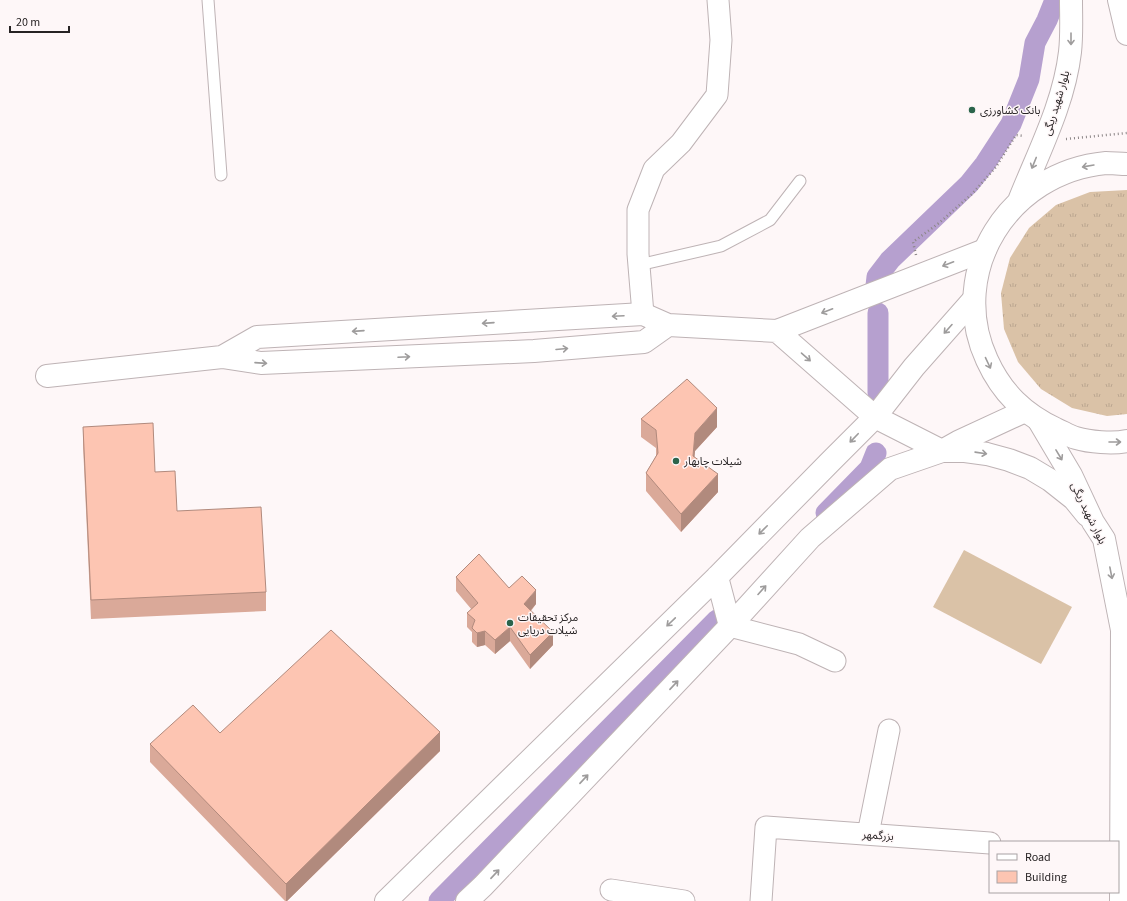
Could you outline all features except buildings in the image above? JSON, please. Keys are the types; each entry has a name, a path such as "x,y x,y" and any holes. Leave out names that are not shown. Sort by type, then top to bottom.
{"main road":[{"name":"بلوار شهید ریگی","path":"1019,201 1055,114 1061,93 1070,52 1071,0"},
{"path":"1118,0 1127,34"},
{"path":"1127,164 1106,163 1075,169 1045,181 1019,201 997,227 985,250 977,274 974,300 976,325 984,355 992,372 1007,393 1032,416 1076,438 1116,443 1127,442"},
{"path":"222,357 258,337 643,314 668,325 777,331 985,250"},
{"path":"386,901 717,577 875,417 914,367 974,300"},
{"path":"531,320 534,351"},
{"path":"47,376 222,357 261,364 534,351 644,342 668,325"},
{"path":"777,331 875,417 942,451 965,451 987,454 1030,468 1050,480 1074,499 1094,522"},
{"name":"بلوار شهید ریگی","path":"1032,416 1071,475 1104,539 1122,630 1119,853 1121,901"},
{"path":"467,901 730,626 810,538 890,469 942,451 958,442 1032,416"},
{"path":"717,577 730,626"}],"street":[{"path":"643,314 639,264 638,210 654,169 681,143 717,96 721,40 718,0"},
{"path":"730,626 799,644 835,661"},
{"path":"868,834 889,730"},
{"name":"بزرگمهر","path":"761,901 766,827 989,843"},
{"path":"611,890 684,901"}],"lane":[{"path":"208,0 221,175"},
{"path":"639,264 721,246 770,220 800,182"}],"path":[{"path":"922,274 913,242 972,194 996,167 1016,135 1044,141 1127,133"}],"green space":[{"path":"1127,190 1127,414 1107,416 1072,408 1041,389 1018,362 1004,329 1001,293 1010,258 1029,228 1056,205 1090,192"},
{"path":"964,550 1072,607 1041,664 933,607"}],"waterway":[{"path":"876,286 877,277 890,260 969,184 985,164 1011,124 1029,79 1035,43 1055,0"},
{"path":"878,313 878,393"},
{"path":"826,513 870,468 876,453"},
{"path":"439,901 717,620"}],"place":[{"name":"بانک کشاورزی","path":"972,110"},
{"name":"شیلات چابهار","path":"676,461"},
{"name":"مرکز تحقیقات شیلات دریایی","path":"510,623"}]}
